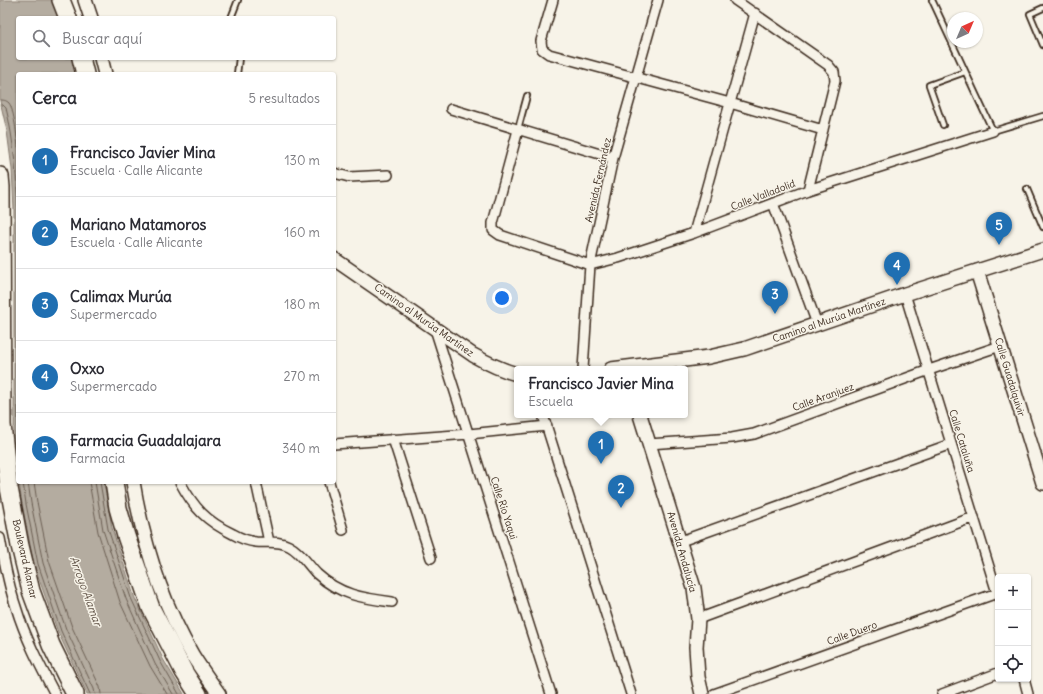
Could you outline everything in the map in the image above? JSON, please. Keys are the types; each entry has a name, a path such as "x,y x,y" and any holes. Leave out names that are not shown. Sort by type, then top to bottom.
{"highway":[{"path":"61,0 67,16"},
{"path":"82,60 85,72"},
{"name":"Boulevard Alamar","path":"0,176 2,425 9,488 20,546 31,591 51,645 74,694"},
{"path":"114,484 118,508 126,536 151,608 184,672 198,694"},
{"path":"124,484 126,536"}],"street":[{"path":"553,0 541,41 542,49 549,54 730,102 823,130"},
{"name":"Avenida Fernández","path":"583,366 590,265 613,158 658,0"},
{"path":"735,0 828,65 834,72 835,81 808,190"},
{"path":"86,1 90,16"},
{"path":"694,233 754,13"},
{"path":"451,109 613,158"},
{"path":"518,130 493,224 493,230 500,235 590,265"},
{"name":"Calle Valladolid","path":"590,265 618,258 694,233 808,190 993,132"},
{"path":"336,173 349,176 388,175"},
{"path":"773,203 817,324"},
{"name":"Camino al Murúa Martínez","path":"641,366 709,357 744,349 905,294 1043,250"},
{"name":"Camino al Murúa Martínez","path":"336,260 473,355 490,365 506,372 514,373"},
{"name":"Calle Guadalquivir","path":"977,271 1000,346 1040,460 1043,483"},
{"name":"Calle Cataluña","path":"905,294 995,584"},
{"name":"Calle Río Yaqui","path":"435,329 551,694"},
{"name":"Calle Aranjuez","path":"649,444 732,438 754,434 928,370 1000,346"},
{"path":"544,418 631,694"},
{"name":"Avenida Andalucía","path":"641,418 694,588 698,619 696,647 698,677 702,694"},
{"path":"336,444 469,434 547,426"},
{"path":"393,439 431,558"},
{"path":"680,541 951,444"},
{"path":"133,484 141,526 155,573 193,656 219,694"},
{"path":"181,484 195,506 205,517 225,530 243,539 257,542 282,543 290,546 299,553 328,584 342,592 370,599 392,602"},
{"path":"256,484 269,542"},
{"path":"330,484 343,530"},
{"path":"698,619 974,517"},
{"path":"0,538 4,576 39,664 54,694"},
{"name":"Calle Duero","path":"714,694 995,595"},
{"path":"942,694 995,675"},
{"path":"1025,682 1028,694"}],"lane":[{"path":"232,16 238,0"},
{"path":"932,0 993,132"},
{"path":"1043,8 1030,14 1043,46"},
{"path":"237,72 239,60"},
{"path":"943,126 929,85 965,72"},
{"path":"518,130 527,96"},
{"name":"Calle Valladolid","path":"993,132 1043,116"},
{"path":"1027,189 1043,227"}],"water":[{"path":"0,0 54,0 60,16 16,16 16,60 75,60 78,72 16,72 16,454 14,437 14,210 12,169 7,131 0,101"},
{"name":"Arroyo Alamar","path":"19,484 104,484 112,528 134,596 163,659 184,694 87,694 58,632 34,565"}],"place":[{"name":"Farmacia Guadalajara","path":"999,245"},
{"name":"Oxxo","path":"897,285"},
{"name":"Calimax Murúa","path":"775,314"},
{"name":"Francisco Javier Mina","path":"601,464"},
{"name":"Mariano Matamoros","path":"621,508"}]}
